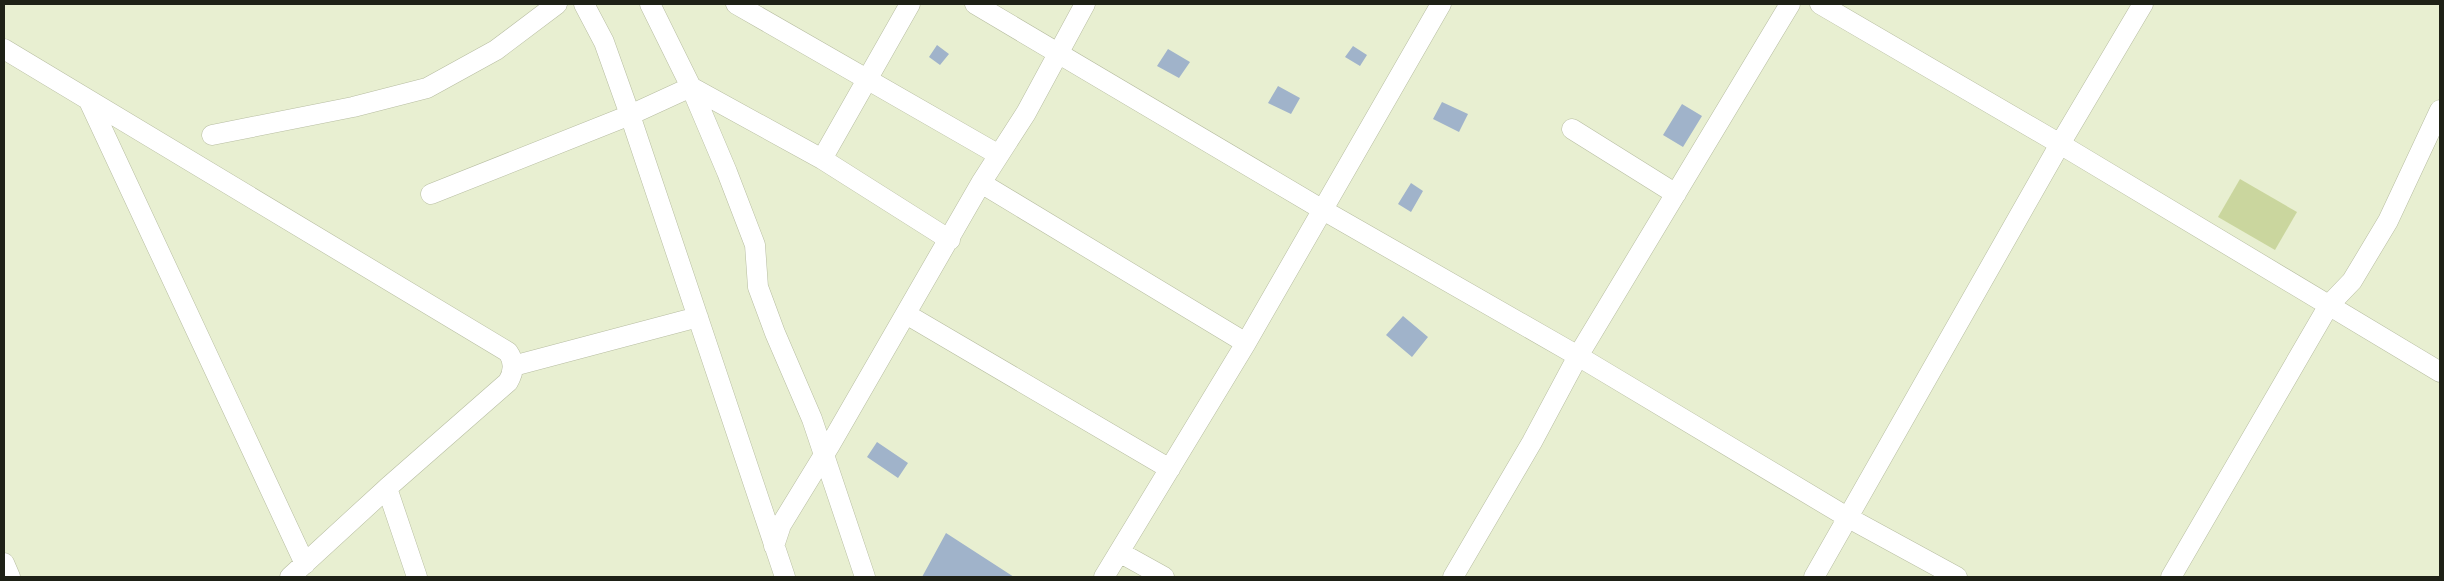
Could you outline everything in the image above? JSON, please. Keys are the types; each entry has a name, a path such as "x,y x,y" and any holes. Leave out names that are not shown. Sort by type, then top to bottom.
{"street":[{"path":"212,135 353,107 427,88 496,50 557,4"},
{"path":"584,4 604,42 630,115 785,577"},
{"path":"650,4 691,87 727,172 754,245 758,287 812,418 864,577"},
{"path":"736,4 999,155"},
{"path":"822,159 866,78 910,4"},
{"path":"975,4 1323,210 1578,356 1848,517 1957,577"},
{"path":"774,546 781,525 950,240 1085,4"},
{"path":"1104,577 1246,342 1441,4"},
{"path":"1453,577 1532,442 1578,356 1790,4"},
{"path":"1820,4 2060,144 2440,372"},
{"path":"1814,577 2060,144 2143,4"},
{"path":"4,49 89,100 508,352 513,366 513,374 508,382 387,488 298,571 89,100"},
{"path":"431,194 630,115 691,87"},
{"path":"691,87 822,159 950,240"},
{"path":"2171,577 2329,305 2352,281 2388,221 2440,110"},
{"path":"1572,129 1676,194"},
{"path":"981,183 1246,342"},
{"path":"906,314 1170,469"},
{"path":"513,366 698,317"},
{"path":"387,488 417,577"},
{"path":"1119,552 1164,577"},
{"path":"4,563 10,577"}],"green space":[{"path":"2240,179 2297,212 2275,250 2218,217"}],"building":[{"path":"937,45 949,54 940,65 929,57"},
{"path":"1353,46 1367,55 1360,66 1345,57"},
{"path":"1168,49 1190,62 1179,78 1157,66"},
{"path":"1278,86 1300,98 1291,114 1268,103"},
{"path":"1442,102 1468,114 1459,132 1433,119"},
{"path":"1682,104 1702,116 1683,147 1663,135"},
{"path":"1411,183 1423,191 1411,212 1398,204"},
{"path":"1403,316 1428,337 1412,357 1386,335"},
{"path":"877,442 908,463 898,478 867,457"},
{"path":"946,533 1014,577 922,577"}]}
